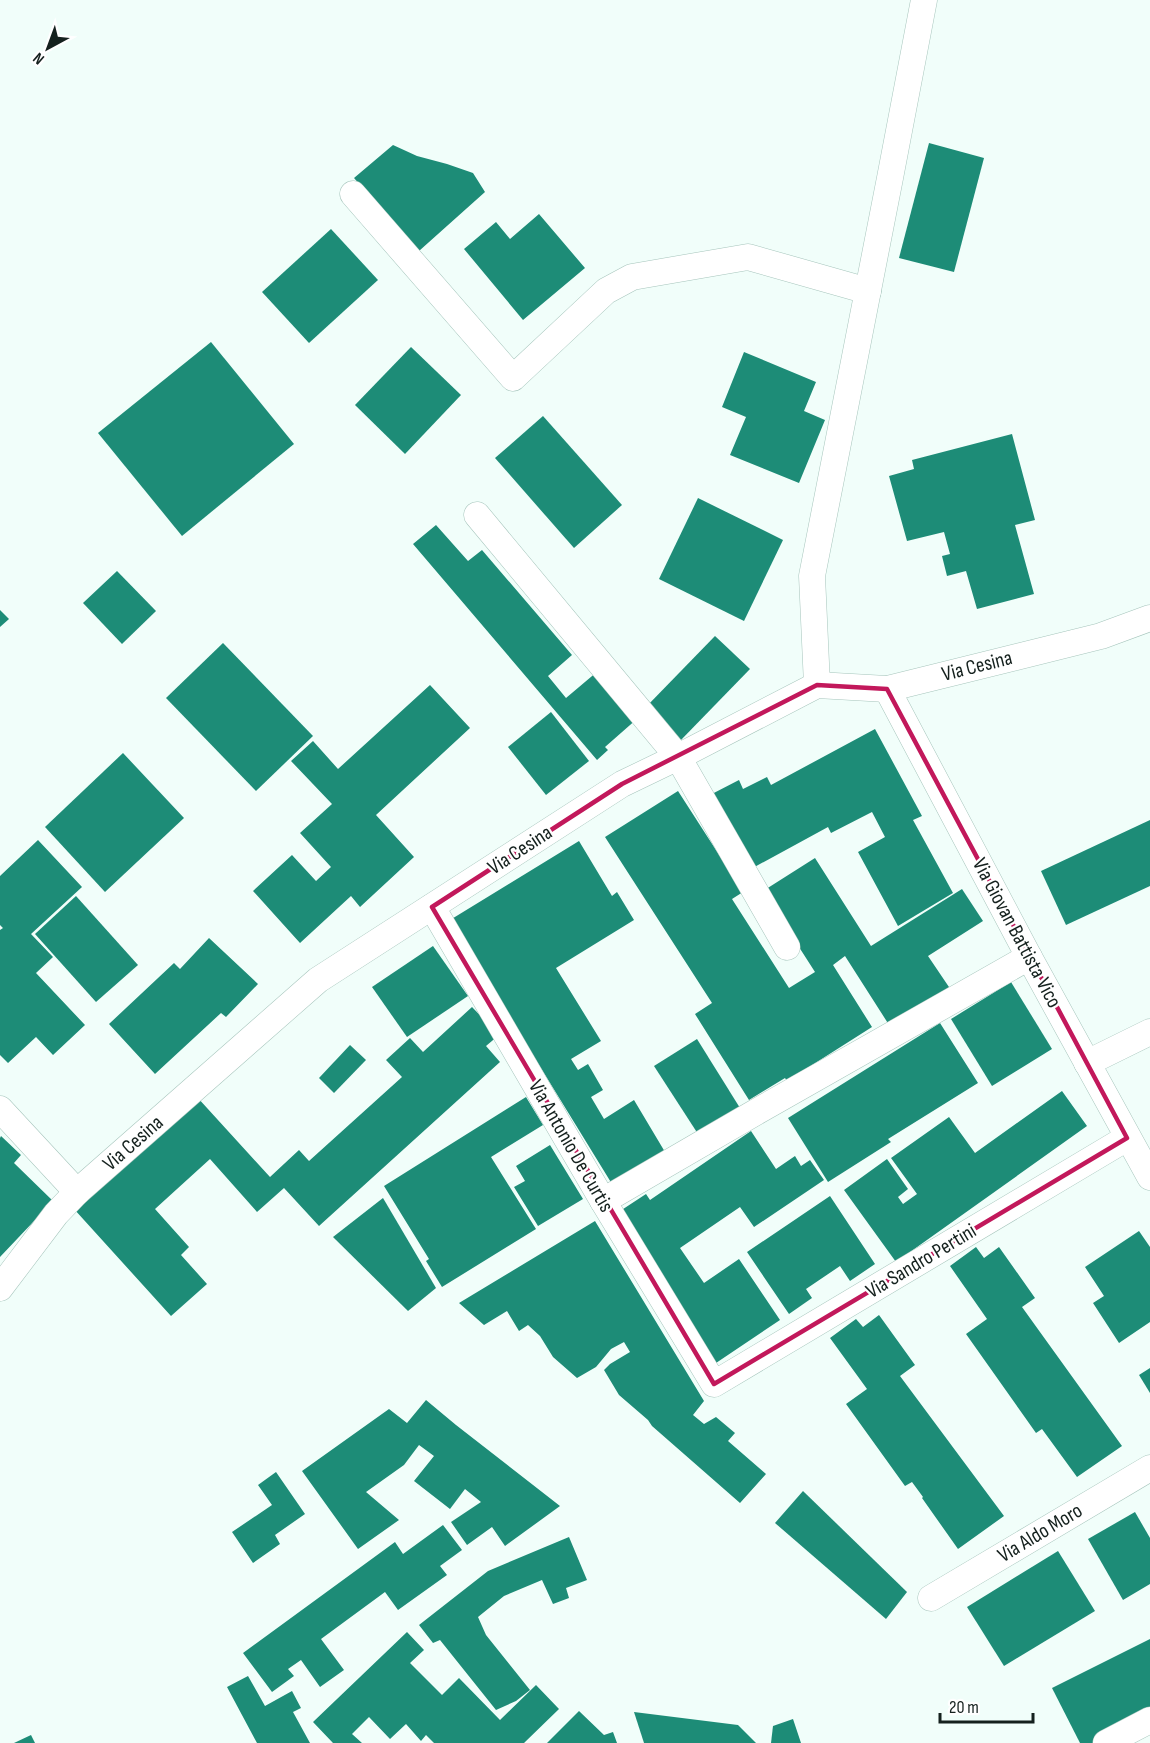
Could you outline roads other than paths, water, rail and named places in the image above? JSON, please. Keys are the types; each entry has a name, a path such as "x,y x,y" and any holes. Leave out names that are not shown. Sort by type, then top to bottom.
{"street":[{"path":"817,685 812,576 924,0"},
{"path":"353,194 513,378 606,291 632,277 748,257 868,291"},
{"path":"477,514 678,757 787,947"},
{"name":"Via Cesina","path":"0,1288 56,1214 77,1192 318,980 622,784 817,685 887,689 1101,636 1150,618"},
{"name":"Via Giovan Battista Vico","path":"887,689 1029,957 1150,1177"},
{"name":"Via Antonio De Curtis","path":"432,907 603,1201 714,1384"},
{"path":"603,1201 1029,957"},
{"path":"1087,1063 1150,1032"},
{"path":"0,1109 77,1192"},
{"name":"Via Sandro Pertini","path":"714,1384 1127,1138"},
{"name":"Via Aldo Moro","path":"931,1598 1150,1468"},
{"path":"1106,1743 1150,1720"}]}
